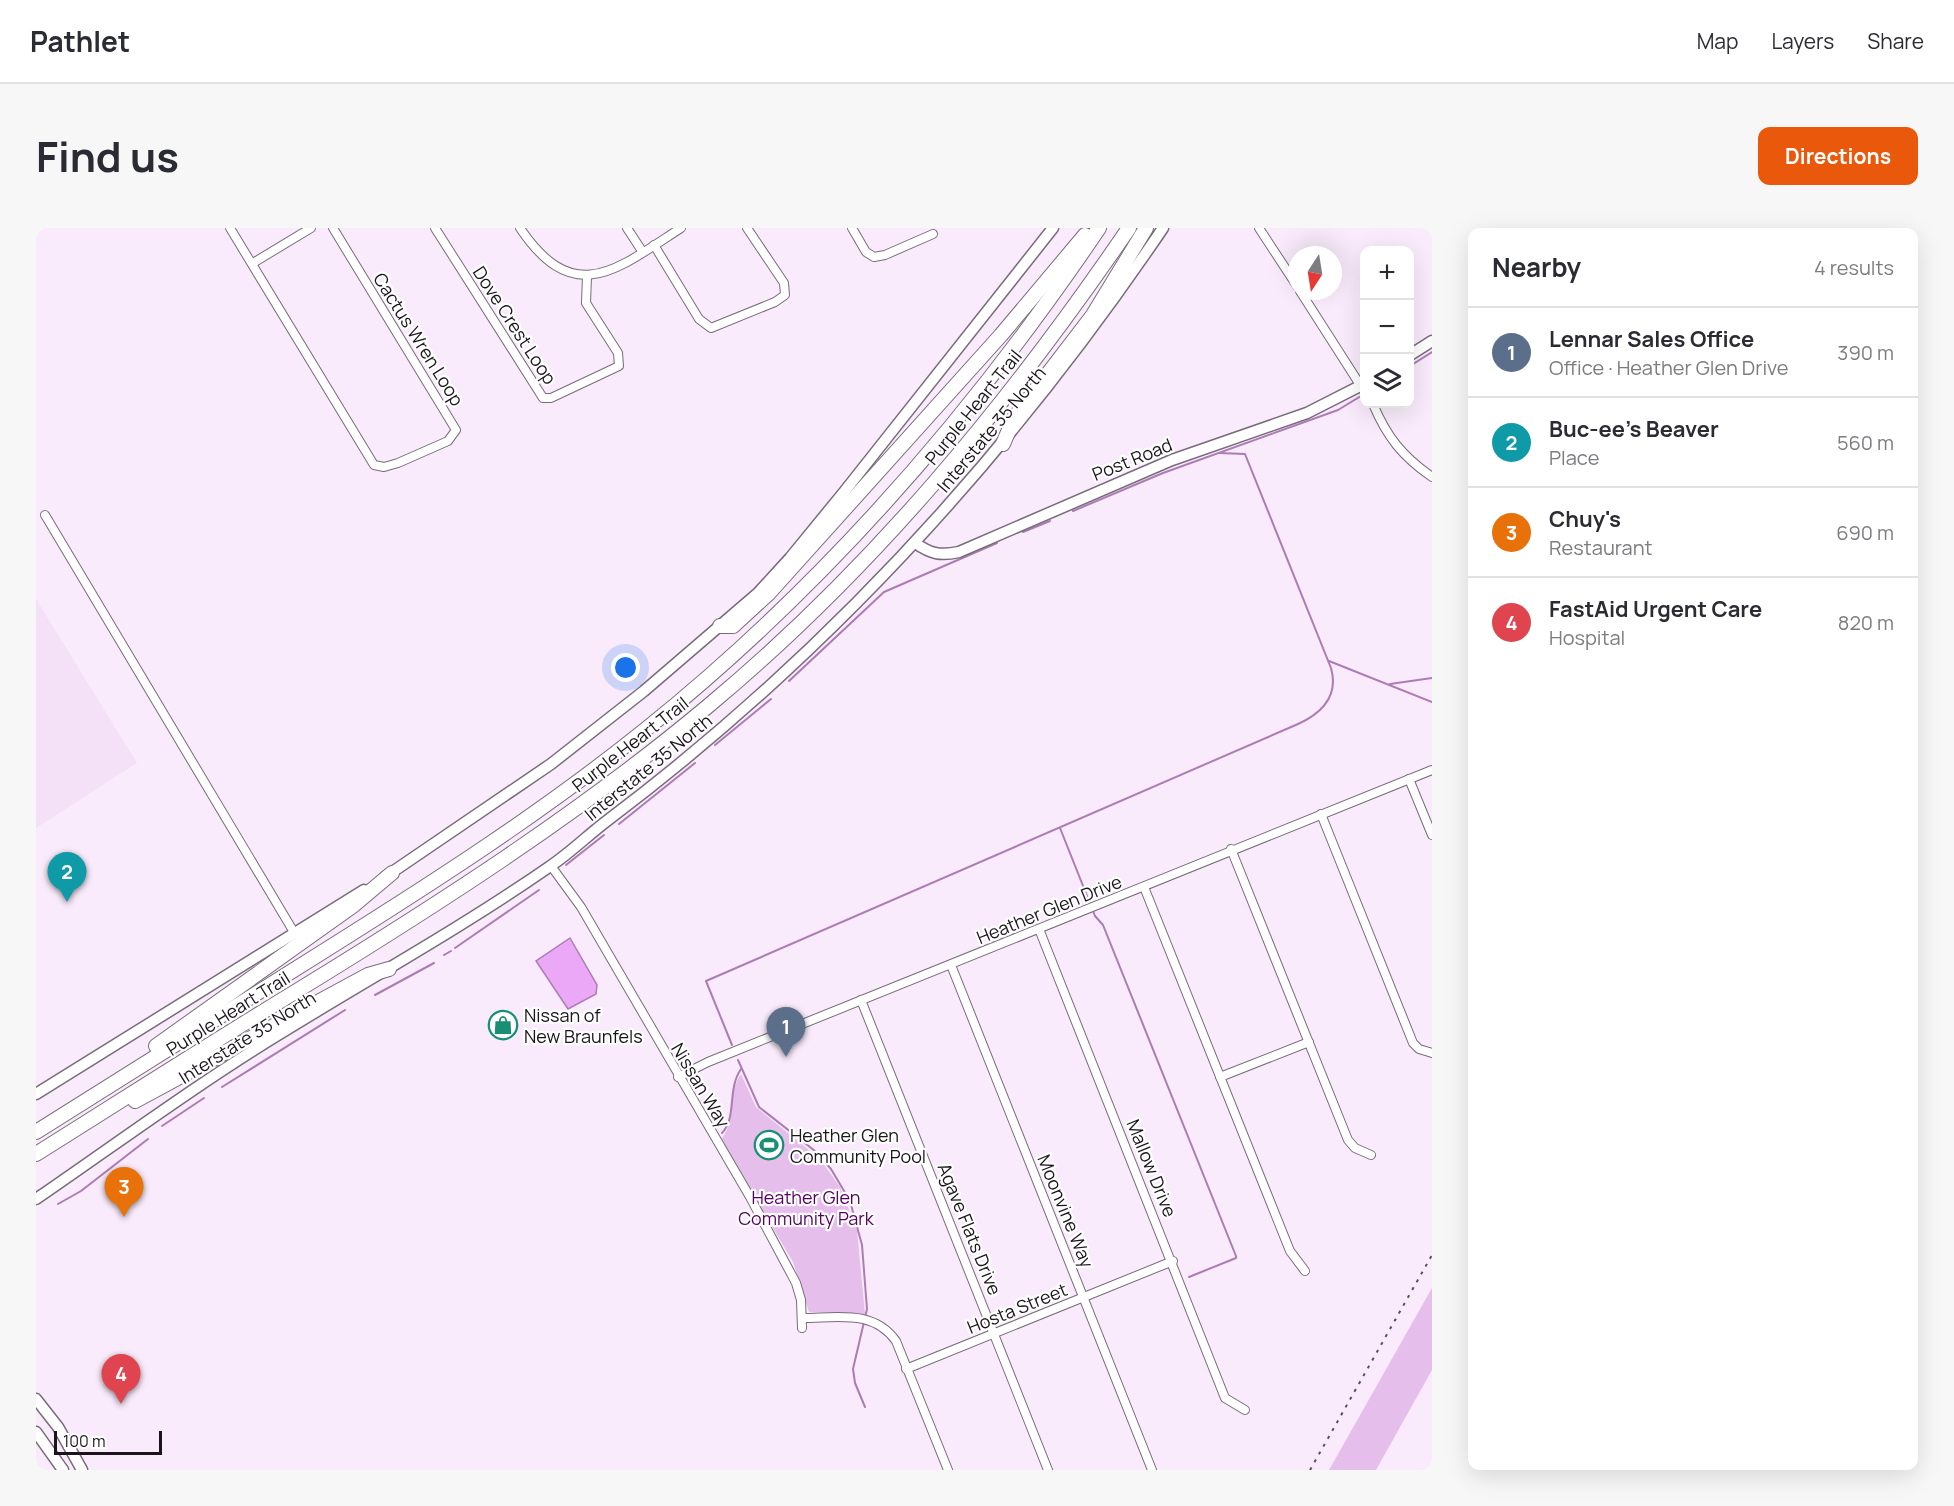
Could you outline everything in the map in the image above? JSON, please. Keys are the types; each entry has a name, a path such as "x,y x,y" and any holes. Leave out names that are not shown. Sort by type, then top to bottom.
{"highway":[{"path":"720,626 734,626 769,593 1008,327 1090,228"},
{"name":"Purple Heart Trail","path":"36,1132 493,843 611,757 682,700 738,651 827,565 937,446 1018,343 1099,228"},
{"name":"Purple Heart Trail","path":"36,1155 506,858 602,789 707,707 806,617 932,486 1044,348 1129,228"},
{"path":"1003,444 1014,418 1093,315 1146,228"},
{"path":"36,1123 170,1037 354,905 392,873"},
{"path":"36,1155 368,975 389,969"}],"main road":[{"name":"Interstate 35 North","path":"36,1199 164,1107 288,1028 498,902 551,866 672,771 779,679 844,618 915,543 1003,444 1058,376 1122,289 1163,228"},
{"path":"36,1094 392,873 551,764 720,626 758,593 790,558 1048,230"},
{"path":"1413,354 1432,341"},
{"name":"Post Road","path":"915,543 931,554 943,556 960,552 1148,470 1307,413 1360,388"},
{"path":"36,1400 58,1427 82,1470"},
{"path":"36,1432 63,1470"}],"street":[{"path":"230,228 252,263 311,228"},
{"name":"Cactus Wren Loop","path":"252,263 374,465 388,467 448,441 455,434 456,427 333,228"},
{"name":"Dove Crest Loop","path":"435,228 540,396 551,398 612,371 620,364 618,353 586,303 586,276"},
{"path":"520,228 540,256 554,267 566,273 586,276 601,274 681,228"},
{"path":"627,228 642,252"},
{"path":"654,245 699,319 711,328 775,302 785,295 784,283 747,228"},
{"path":"852,228 866,252 874,257 885,255 933,234"},
{"path":"1259,228 1288,272"},
{"path":"1306,300 1360,382"},
{"path":"1375,408 1381,423 1403,455 1432,477"},
{"path":"45,515 295,934"},
{"name":"Heather Glen Drive","path":"678,1077 708,1062 1144,887 1231,849 1432,770"},
{"path":"1409,779 1432,835"},
{"path":"1321,814 1413,1042 1419,1049 1432,1053"},
{"path":"1231,849 1348,1140 1355,1148 1371,1155"},
{"name":"Nissan Way","path":"551,866 581,907 750,1197 796,1283 802,1328"},
{"path":"1144,887 1290,1251 1305,1270"},
{"name":"Mallow Drive","path":"1039,929 1173,1261 1225,1398 1245,1410"},
{"name":"Moonvine Way","path":"951,964 1152,1470"},
{"name":"Agave Flats Drive","path":"861,1000 1048,1470"},
{"path":"1220,1077 1309,1042"},
{"name":"Hosta Street","path":"906,1369 1173,1261"},
{"path":"802,1318 858,1318 872,1320 887,1329 896,1341 948,1470"}],"shaded area":[{"path":"36,599 137,763 36,828"},
{"path":"570,938 597,985 596,994 568,1009 536,961"}],"green space":[{"name":"Heather Glen Community Park","path":"741,1074 756,1107 820,1159 840,1187 857,1230 865,1314 809,1312 793,1262 721,1140 730,1123 734,1090"},
{"path":"1432,1288 1432,1370 1376,1470 1329,1470"}],"waterway":[{"path":"1414,363 1432,352"},
{"path":"1073,511 1163,473 1338,410 1360,397"},
{"path":"732,1045 706,981 1298,724 1321,709 1333,687 1331,668 1245,454 1219,453"},
{"path":"1023,532 1050,521"},
{"path":"789,681 884,592 997,543"},
{"path":"1329,661 1432,702"},
{"path":"1390,684 1432,678"},
{"path":"715,745 771,699"},
{"path":"619,824 695,763"},
{"path":"1060,828 1095,916 1103,925 1236,1256 1236,1258 1189,1277"},
{"path":"566,865 604,835"},
{"path":"455,948 539,890"},
{"path":"444,955 451,951"},
{"path":"375,995 434,963"},
{"path":"222,1087 345,1010"},
{"path":"738,1060 759,1107 815,1151 831,1169 850,1201 862,1245 867,1309 853,1369 855,1383 865,1407"},
{"path":"722,1133 727,1127 734,1085 741,1069"},
{"path":"162,1126 204,1098"},
{"path":"58,1204 81,1191 148,1139"}],"railway":[{"path":"1310,1470 1432,1255"}],"place":[{"name":"Buc-ee's Beaver","path":"67,902"},
{"name":"Nissan of New Braunfels","path":"503,1025"},
{"name":"Lennar Sales Office","path":"786,1057"},
{"name":"Heather Glen Community Pool","path":"769,1145"},
{"name":"Chuy's","path":"124,1217"},
{"name":"FastAid Urgent Care","path":"121,1404"}]}
